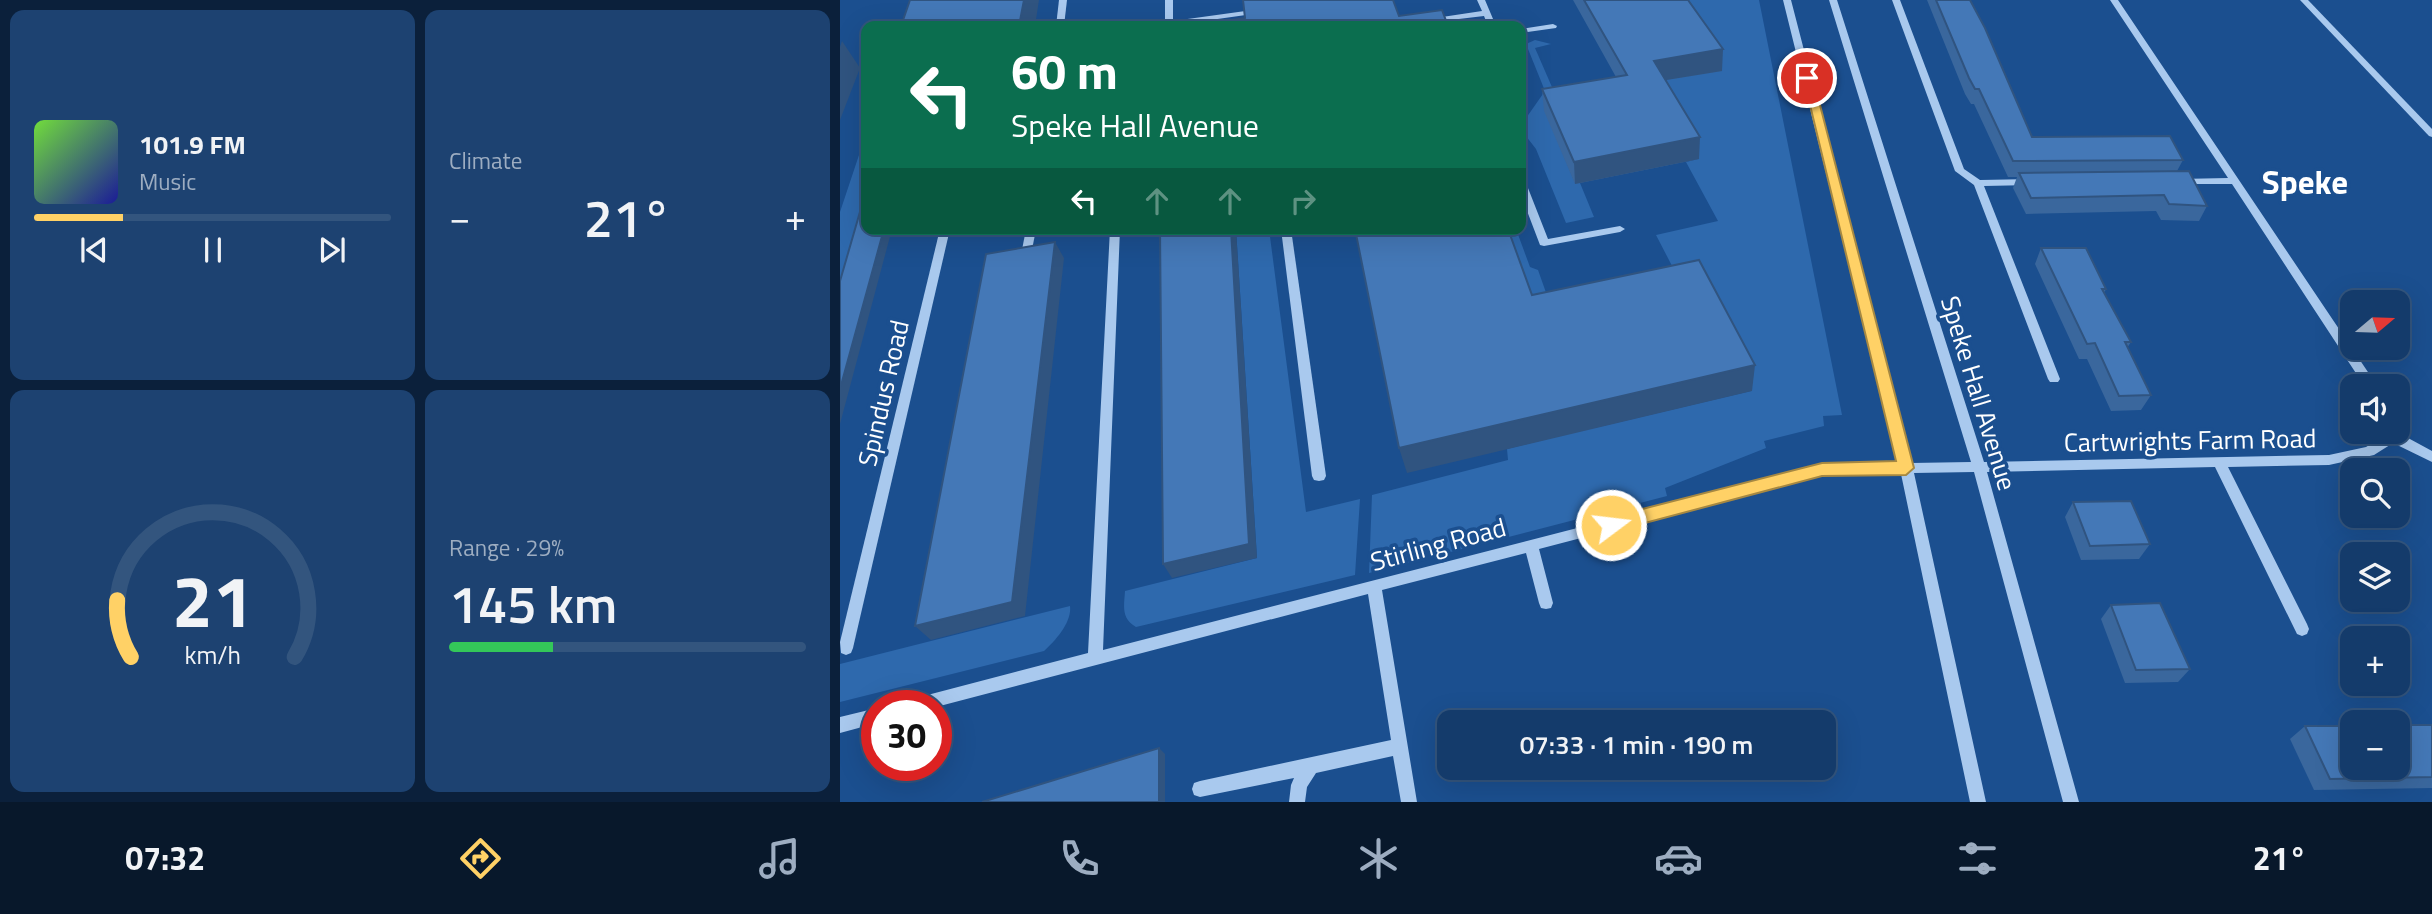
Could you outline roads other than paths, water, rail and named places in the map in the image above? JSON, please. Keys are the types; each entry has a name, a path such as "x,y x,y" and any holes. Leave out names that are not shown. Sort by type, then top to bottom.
{"street":[{"path":"1061,21 1063,0"},
{"path":"1168,21 1170,0"},
{"path":"1481,0 1490,21"},
{"path":"1787,0 1906,468 1978,802"},
{"name":"Speke Hall Avenue","path":"1833,0 1979,467 2071,802"},
{"path":"1896,0 1960,171 1978,183 2046,182"},
{"path":"2114,0 2362,374"},
{"path":"2304,0 2432,134"},
{"path":"1194,21 1266,10"},
{"path":"1442,19 1486,13"},
{"path":"1526,30 1553,26"},
{"path":"2167,182 2235,181"},
{"path":"1978,183 2054,379"},
{"path":"1526,196 1544,243 1620,229"},
{"name":"Spindus Road","path":"846,648 944,235"},
{"path":"1027,250 1030,235"},
{"path":"1095,659 1115,235"},
{"path":"1287,235 1319,476"},
{"name":"Cartwrights Farm Road","path":"1979,467 2329,460 2369,451 2379,444"},
{"path":"2408,444 2432,457"},
{"path":"2220,464 2302,629"},
{"name":"Stirling Road","path":"952,696 1822,470 1979,467"},
{"path":"1531,545 1546,603"},
{"path":"1374,586 1409,802"},
{"path":"840,725 861,719"},
{"path":"1200,789 1401,746"},
{"path":"1297,802 1299,785 1311,766"}],"district":[{"name":"Speke","path":"2305,182"}]}
